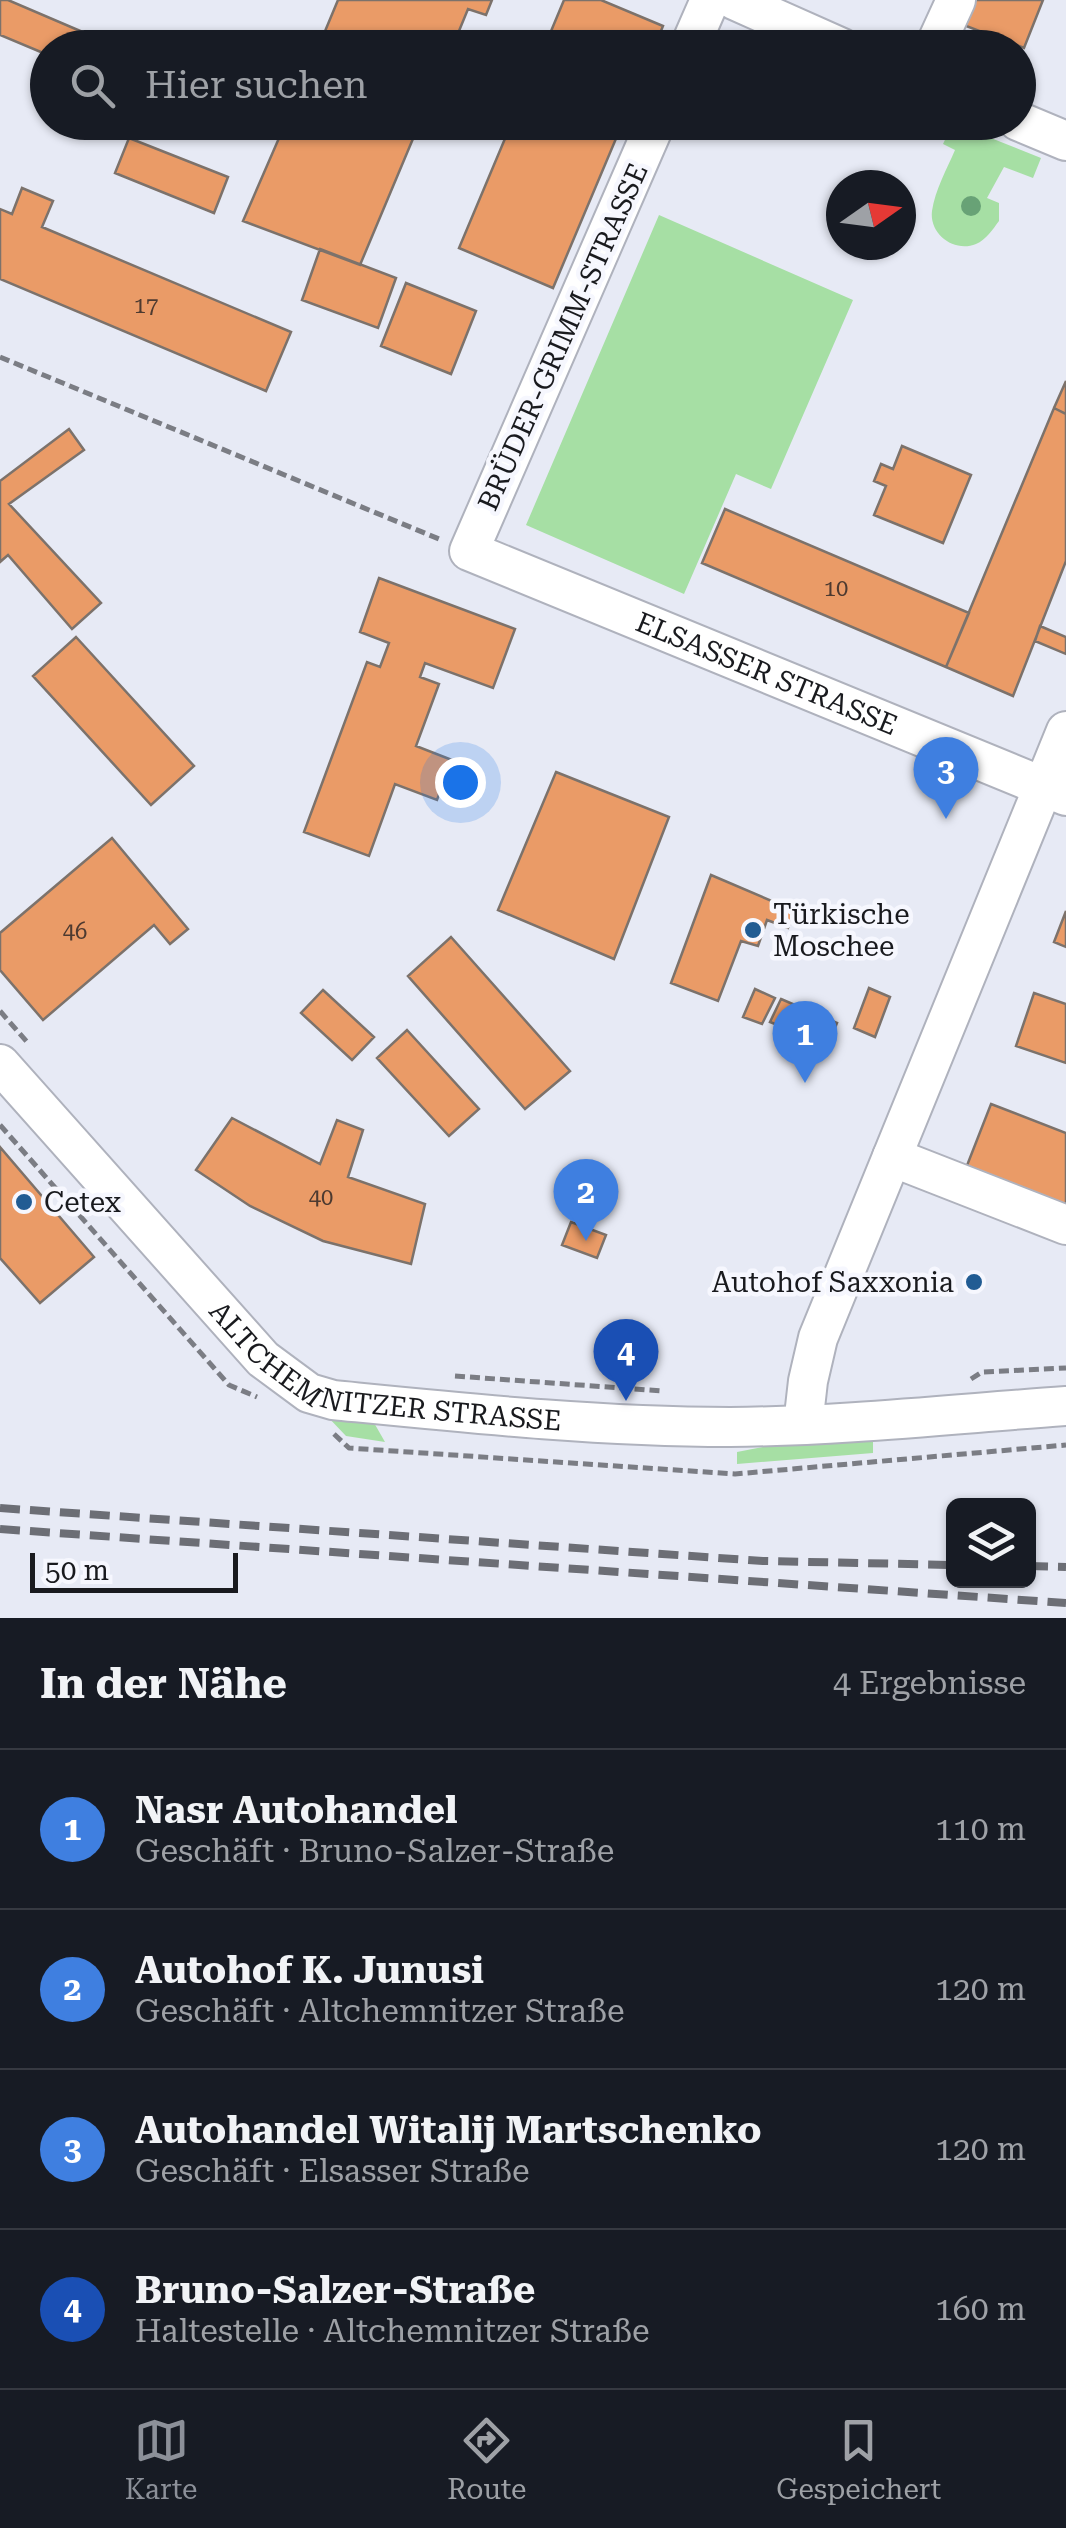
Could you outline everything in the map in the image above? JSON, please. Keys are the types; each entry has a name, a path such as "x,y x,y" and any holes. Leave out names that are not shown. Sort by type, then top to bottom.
{"street":[{"path":"697,30 710,0"},
{"path":"734,0 802,30"},
{"path":"942,30 956,0"},
{"path":"1036,128 1066,141"},
{"name":"BRÜDER-GRIMM-STRASSE","path":"469,552 648,140"},
{"name":"ELSASSER STRASSE","path":"469,552 1055,791"},
{"path":"803,1425 818,1338 892,1156 1055,791 1066,731"},
{"name":"ALTCHEMNITZER STRASSE","path":"0,1064 263,1360 309,1394 363,1403 700,1426 803,1425 1066,1406"},
{"path":"892,1156 1066,1224"}],"path":[{"path":"0,357 469,552"},
{"path":"0,1011 39,1055"},
{"path":"0,1125 230,1386"},
{"path":"451,1376 666,1391"}],"green space":[{"path":"945,140 996,140 1041,158 1033,178 1004,167 987,198 999,203 999,221 976,244 952,244 939,234 932,219 936,195 955,150 943,144"},
{"path":"659,215 853,300 771,489 736,474 684,594 526,525"},
{"path":"326,1415 373,1421 385,1442 346,1436"},
{"path":"873,1435 873,1453 737,1464 737,1452 809,1438"}],"building":[{"path":"0,0 78,30 30,30 30,48 0,35"},
{"path":"338,0 492,0 486,15 468,9 459,30 326,30"},
{"path":"564,0 601,0 663,26 661,30 552,30"},
{"path":"971,0 1043,0 1031,30 977,30 961,24"},
{"path":"128,140 134,140 228,177 214,213 115,173"},
{"path":"278,140 412,140 360,265 243,221"},
{"path":"504,140 615,140 553,288 459,248"},
{"path":"22,188 53,201 42,227 291,332 266,391 0,279 0,209 12,214"},
{"path":"320,249 396,278 378,328 302,300"},
{"path":"406,283 476,311 451,374 381,346"},
{"path":"1066,381 1066,414 1054,408"},
{"path":"1054,408 1066,414 1066,561 1013,696 946,667"},
{"path":"69,429 84,450 9,504 101,603 72,629 8,555 0,562 0,481"},
{"path":"902,446 971,475 943,543 874,515 886,486 874,481 881,464 893,469"},
{"path":"725,509 969,613 946,667 702,563"},
{"path":"379,578 515,629 493,688 425,663 420,677 439,684 416,746 452,760 437,800 395,784 369,856 304,832 367,662 380,667 389,643 360,632"},
{"path":"1040,626 1066,637 1066,654 1035,641"},
{"path":"76,637 194,766 151,805 33,676"},
{"path":"556,772 669,817 614,959 498,910"},
{"path":"112,838 188,929 170,944 154,925 43,1020 0,970 0,933"},
{"path":"711,875 795,911 788,928 767,920 758,946 741,941 718,1001 671,983"},
{"path":"1066,911 1066,947 1054,942"},
{"path":"451,937 570,1071 525,1109 408,976"},
{"path":"869,988 890,997 875,1037 854,1028"},
{"path":"755,989 775,998 762,1024 743,1017"},
{"path":"323,990 374,1037 352,1060 301,1013"},
{"path":"1034,993 1066,1004 1066,1063 1016,1046"},
{"path":"781,999 837,1023 828,1045 770,1022"},
{"path":"407,1030 479,1109 449,1136 377,1058"},
{"path":"991,1104 1066,1133 1066,1208 966,1168"},
{"path":"232,1118 320,1164 337,1120 363,1130 348,1177 425,1204 411,1264 323,1241 250,1206 196,1170"},
{"name":"Cetex","path":"0,1147 94,1257 40,1303 0,1258"},
{"path":"571,1222 606,1235 597,1258 562,1245"}],"railway":[{"path":"0,1508 763,1561 946,1565"},
{"path":"0,1529 1066,1603"},
{"path":"1036,1566 1066,1567"}],"place":[{"name":"Autohandel Witalij Martschenko","path":"946,819"},
{"name":"Türkische Moschee","path":"753,930"},
{"name":"Nasr Autohandel","path":"805,1083"},
{"name":"Cetex","path":"24,1202"},
{"name":"Autohof K. Junusi","path":"586,1241"},
{"name":"Autohof Saxxonia","path":"974,1282"},
{"name":"Bruno-Salzer-Straße","path":"626,1401"}]}
